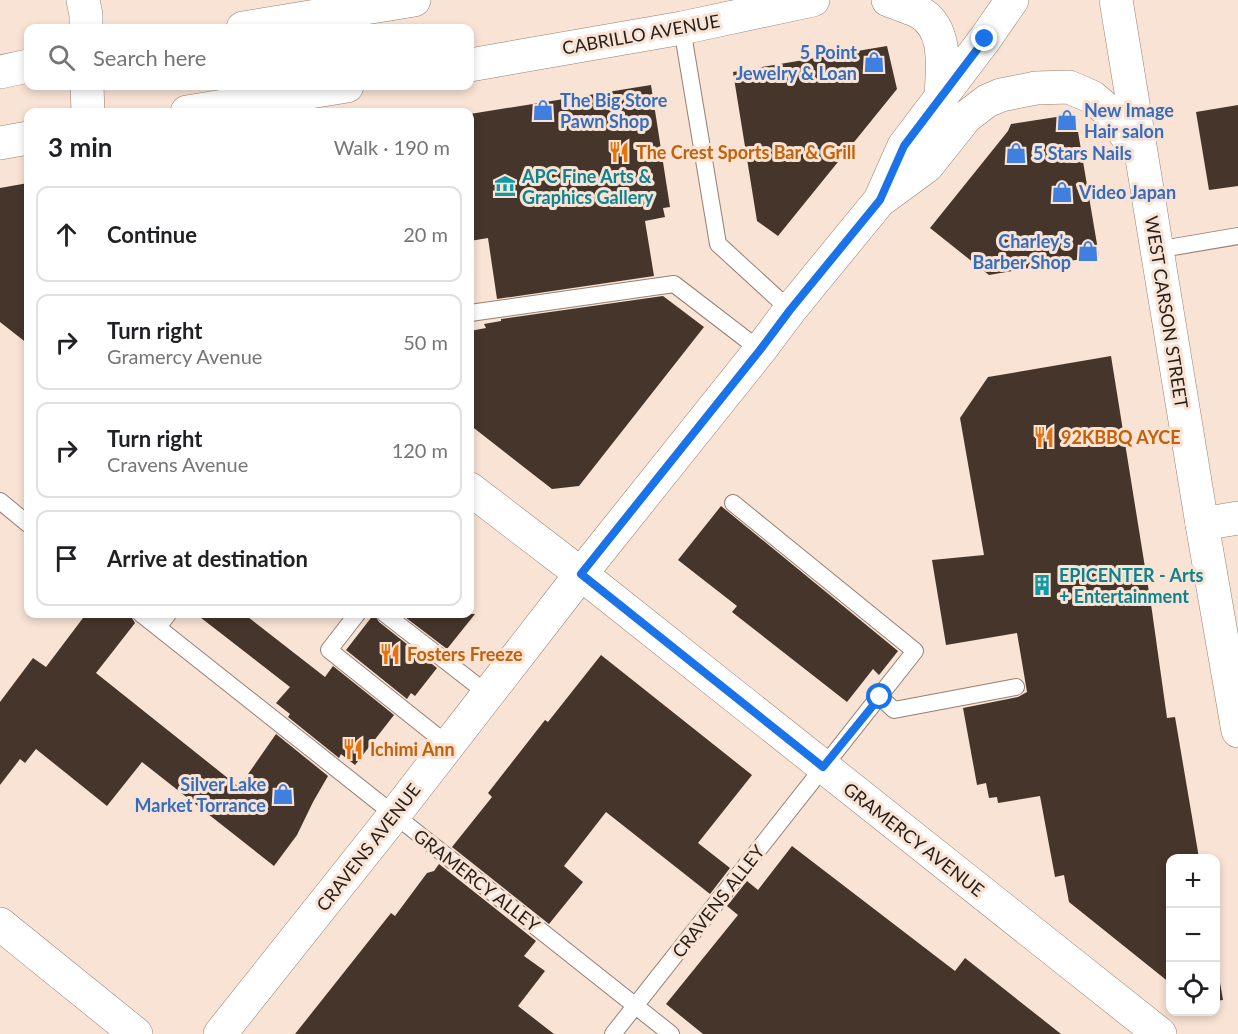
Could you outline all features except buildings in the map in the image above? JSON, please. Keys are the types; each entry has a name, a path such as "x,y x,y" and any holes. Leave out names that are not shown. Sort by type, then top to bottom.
{"street":[{"path":"83,0 86,24"},
{"path":"267,24 414,0"},
{"name":"CABRILLO AVENUE","path":"474,64 682,28 813,0"},
{"path":"888,0 920,13 938,31 941,47 941,98"},
{"name":"CRAVENS AVENUE","path":"220,1034 395,814 581,574 880,200 904,146 1012,0"},
{"name":"WEST CARSON STREET","path":"1116,0 1238,731"},
{"path":"0,72 24,67"},
{"path":"880,200 927,166 966,117 1001,95 1036,88 1069,87 1092,97 1112,114 1141,158"},
{"path":"87,90 88,108"},
{"path":"212,108 322,90"},
{"path":"0,143 24,139"},
{"name":"GRAMERCY AVENUE","path":"474,492 581,574 1160,1034"},
{"path":"1202,524 1238,518"},
{"path":"0,924 136,1034"}],"lane":[{"path":"682,28 718,244 790,310"},
{"path":"1156,250 1238,236"},
{"path":"474,312 674,284 760,350"},
{"path":"0,501 24,521"},
{"name":"CRAVENS ALLEY","path":"613,1034 915,651 733,503"},
{"path":"354,618 329,650 448,745"},
{"path":"390,618 488,694"},
{"name":"GRAMERCY ALLEY","path":"163,620 395,814 671,1034"},
{"path":"880,697 894,710 1016,687"}],"place":[{"name":"5 Point Jewelry & Loan","path":"874,62"},
{"name":"The Big Store Pawn Shop","path":"543,110"},
{"name":"New Image Hair salon","path":"1067,120"},
{"name":"The Crest Sports Bar & Grill","path":"619,152"},
{"name":"5 Stars Nails","path":"1016,153"},
{"name":"APC Fine Arts & Graphics Gallery","path":"505,186"},
{"name":"Video Japan","path":"1062,192"},
{"name":"Charley's Barber Shop","path":"1088,251"},
{"name":"92KBBQ AYCE","path":"1044,437"},
{"name":"EPICENTER - Arts + Entertainment","path":"1042,585"},
{"name":"Fosters Freeze","path":"390,654"},
{"name":"Ichimi Ann","path":"353,749"},
{"name":"Silver Lake Market Torrance","path":"283,794"}],"route":[{"path":"880,697 823,767 581,574 880,200 904,146 985,39"}]}
